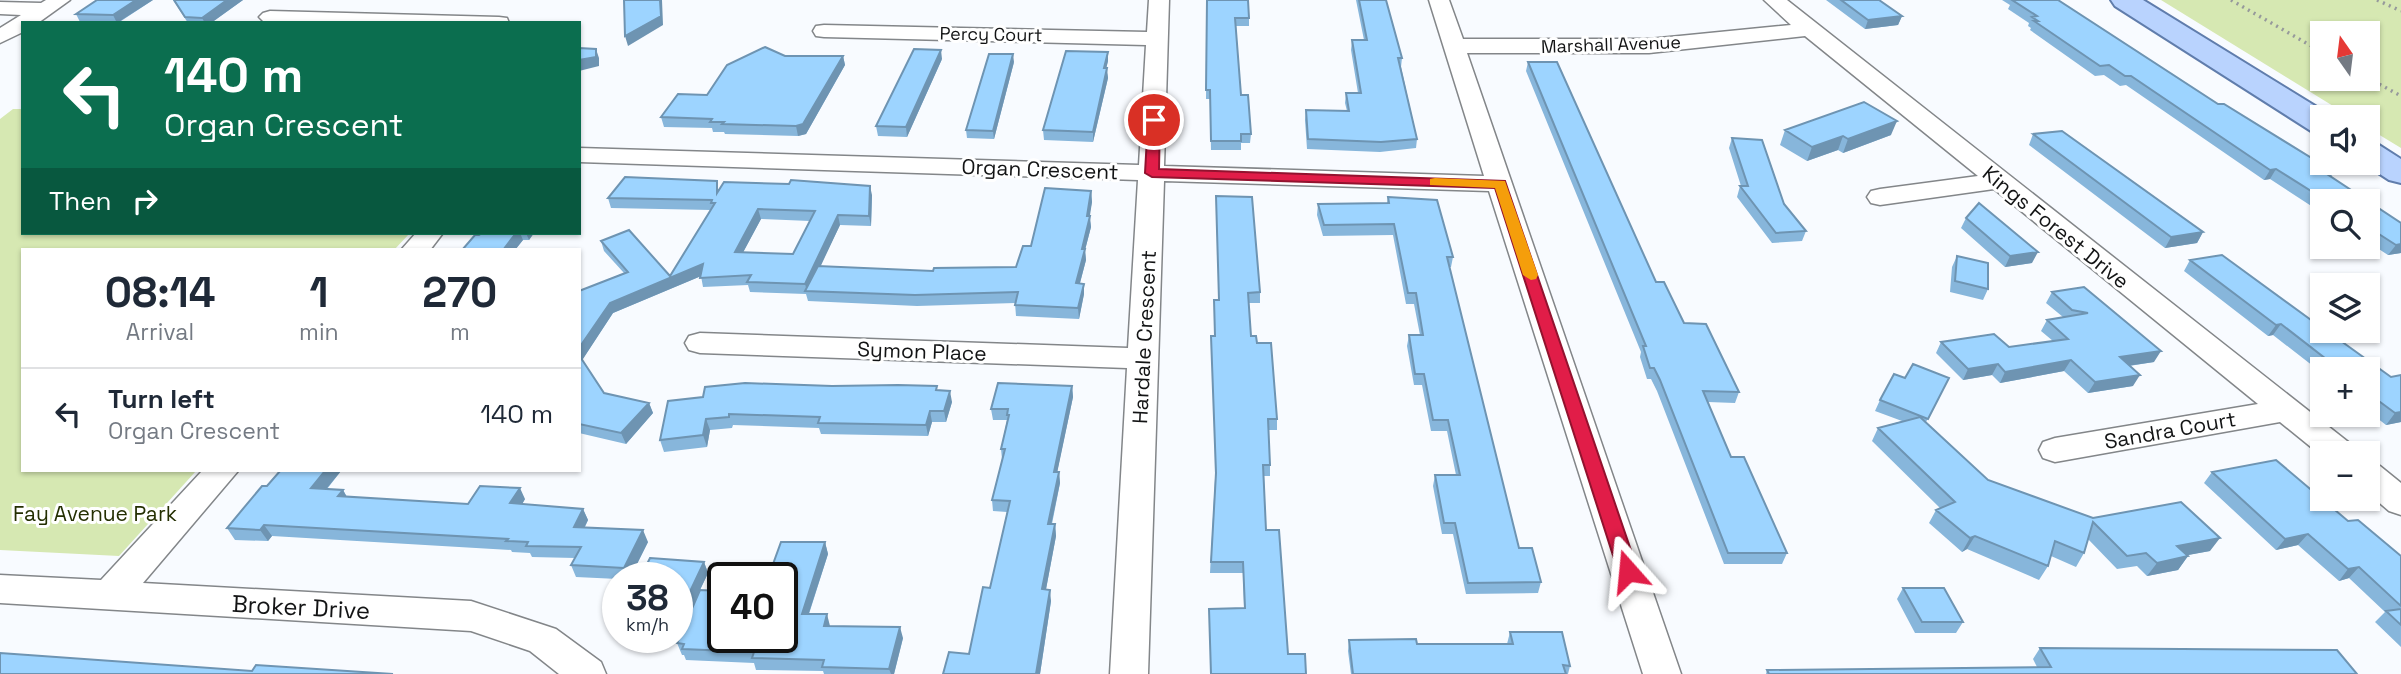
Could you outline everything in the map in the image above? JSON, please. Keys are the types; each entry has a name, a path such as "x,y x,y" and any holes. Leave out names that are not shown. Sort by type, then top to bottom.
{"main road":[{"path":"2124,0 2310,116"},
{"path":"2380,160 2401,173"}],"street":[{"path":"266,20 292,0"},
{"name":"Hardale Crescent","path":"1129,674 1159,0"},
{"path":"1440,0 1662,674"},
{"name":"Kings Forest Drive","path":"1773,0 2324,441"},
{"path":"0,8 52,5"},
{"path":"26,21 52,5"},
{"path":"266,20 344,21"},
{"path":"0,37 21,24"},
{"name":"Marshall Avenue","path":"1454,46 1649,46 1810,29"},
{"name":"Percy Court","path":"824,31 1157,39"},
{"name":"Organ Crescent","path":"581,155 1501,184"},
{"path":"1881,197 1998,181"},
{"name":"Symon Place","path":"700,343 1144,359"},
{"name":"Sandra Court","path":"2055,450 2284,410"},
{"path":"110,595 220,472"},
{"path":"2380,485 2401,502"},
{"name":"Broker Drive","path":"0,589 471,616 543,640 587,674"}],"path":[{"path":"2231,0 2310,45"},
{"path":"2377,0 2401,11"},
{"path":"2380,85 2401,96"}],"green space":[{"path":"2161,0 2401,0 2401,148 2380,135 2380,105 2332,105"},
{"name":"Fay Avenue Park","path":"13,109 21,109 21,235 408,235 396,248 21,248 21,472 195,472 119,556 0,550 0,119"}],"building":[{"path":"97,0 136,0 113,15 76,14"},
{"path":"174,0 227,0 202,18 185,17"},
{"path":"624,0 660,0 661,16 625,36"},
{"path":"1207,0 1248,0 1249,18 1235,18 1241,95 1248,95 1251,134 1241,134 1241,141 1211,141 1210,90 1206,90"},
{"path":"1359,0 1386,0 1402,58 1398,58 1417,139 1381,142 1308,139 1306,110 1349,111 1346,93 1361,93 1352,40 1367,40"},
{"path":"1841,0 1879,0 1902,16 1868,20"},
{"path":"2012,0 2058,0 2218,104 2224,104 2310,157 2310,175 2329,175 2350,189 2310,190 2276,169 2270,170 2131,76 2125,76 2109,65 2100,66 2034,21 2038,21 2032,17 2037,16"},
{"path":"765,47 785,56 843,56 803,124 722,124 724,122 710,122 712,119 661,117 678,94 707,95 727,65"},
{"path":"581,48 596,49 596,57 581,60"},
{"path":"914,49 941,50 906,127 876,126"},
{"path":"1066,51 1108,52 1093,132 1043,130"},
{"path":"989,54 1013,54 993,131 966,130"},
{"path":"1528,62 1557,62 1656,282 1664,282 1684,323 1706,324 1739,392 1703,391 1731,457 1744,457 1787,553 1728,553 1660,380 1654,368 1650,368 1643,346 1646,346"},
{"path":"1864,102 1897,121 1848,139 1843,136 1812,147 1785,130"},
{"path":"2062,131 2203,232 2171,237 2033,134"},
{"path":"1732,138 1762,140 1784,204 1806,231 1776,233 1740,186 1748,186"},
{"path":"625,177 717,181 717,193 724,182 789,184 791,180 870,186 869,216 838,215 805,284 747,282 751,275 700,278 703,264 610,303 581,345 581,290 628,272 601,241 629,230 670,276 715,203 711,203 712,200 608,198","holes":["758,209 815,211 793,254 735,252"]},
{"path":"1045,188 1091,191 1087,216 1090,216 1082,249 1085,249 1076,283 1084,284 1078,308 1015,305 1018,292 915,295 805,291 818,266 933,271 934,268 1016,267 1023,246 1031,246"},
{"path":"1216,196 1252,197 1260,292 1248,293 1251,336 1256,336 1257,343 1271,343 1277,419 1268,419 1270,465 1263,465 1266,530 1279,530 1288,654 1305,654 1306,674 1211,674 1209,609 1245,608 1243,562 1211,562 1216,473 1211,336 1215,336 1214,300 1219,300"},
{"path":"1388,197 1437,200 1453,257 1447,257 1519,548 1532,548 1541,582 1468,583 1455,523 1444,523 1435,475 1460,475 1448,420 1433,420 1424,374 1415,374 1409,335 1423,335 1416,293 1408,293 1394,224 1324,225 1318,204 1389,203"},
{"path":"1979,203 2038,252 2010,256 1966,218"},
{"path":"2380,209 2401,223 2401,244 2396,245 2380,235"},
{"path":"475,235 514,235 505,248 464,248"},
{"path":"2222,255 2310,319 2310,343 2344,343 2363,357 2324,357 2190,260"},
{"path":"1957,256 1988,263 1988,289 1955,281"},
{"path":"2084,287 2161,351 2120,357 2140,375 2095,382 2071,360 2005,372 1998,364 1968,369 1941,342 1994,334 2009,347 2068,339 2047,320 2088,313 2072,310 2052,292"},
{"path":"581,358 604,393 649,403 621,433 581,424"},
{"path":"1913,364 1949,378 1928,419 1880,400 1894,374 1905,378"},
{"path":"2380,369 2391,377 2401,375 2401,412 2395,413 2380,402"},
{"path":"745,383 937,386 936,390 950,391 944,411 930,411 926,425 818,423 820,417 729,414 729,417 706,419 703,435 660,440 668,401 703,397 705,387"},
{"path":"998,383 1072,386 1054,472 1059,472 1048,524 1055,524 1042,589 1050,590 1036,674 943,674 949,652 969,654 983,587 990,588 1010,501 992,500 1005,449 1001,449 1009,415 1008,409 991,409"},
{"path":"1920,417 1988,480 2093,518 2181,502 2220,538 2177,546 2188,556 2157,563 2146,553 2127,556 2093,522 2084,553 2055,541 2048,566 1975,536 1970,538 1936,510 1955,502 1878,428"},
{"path":"2276,460 2310,489 2310,511 2336,511 2348,521 2358,520 2401,556 2401,606 2359,567 2348,569 2308,534 2285,539 2212,472"},
{"path":"279,472 324,472 311,488 343,490 338,496 468,504 480,486 520,488 510,503 583,509 574,527 643,530 627,562 602,562 602,567 571,565 581,547 526,546 528,542 506,541 508,539 264,525 260,530 227,528 262,486 267,486"},
{"path":"781,542 825,542 802,614 827,614 824,626 900,627 889,669 822,667 824,660 752,658 754,653 798,653 798,562 774,562"},
{"path":"650,558 704,562 693,585 693,562 648,562"},
{"path":"1903,588 1944,588 1963,622 1922,622"},
{"path":"700,590 707,590 707,650 693,649 693,606"},
{"path":"2401,609 2401,625 2386,611"},
{"path":"1510,632 1562,632 1570,666 1563,665 1566,674 1353,674 1349,640 1416,639 1417,644 1513,644"},
{"path":"2040,648 2337,650 2357,674 1769,674 1767,670 2051,667"},
{"path":"0,653 252,671 256,665 393,674 0,674"}],"slow traffic":[{"path":"1435,182 1501,184 1531,275"}],"route":[{"path":"1154,120 1152,173 1501,184 1628,571"}]}
